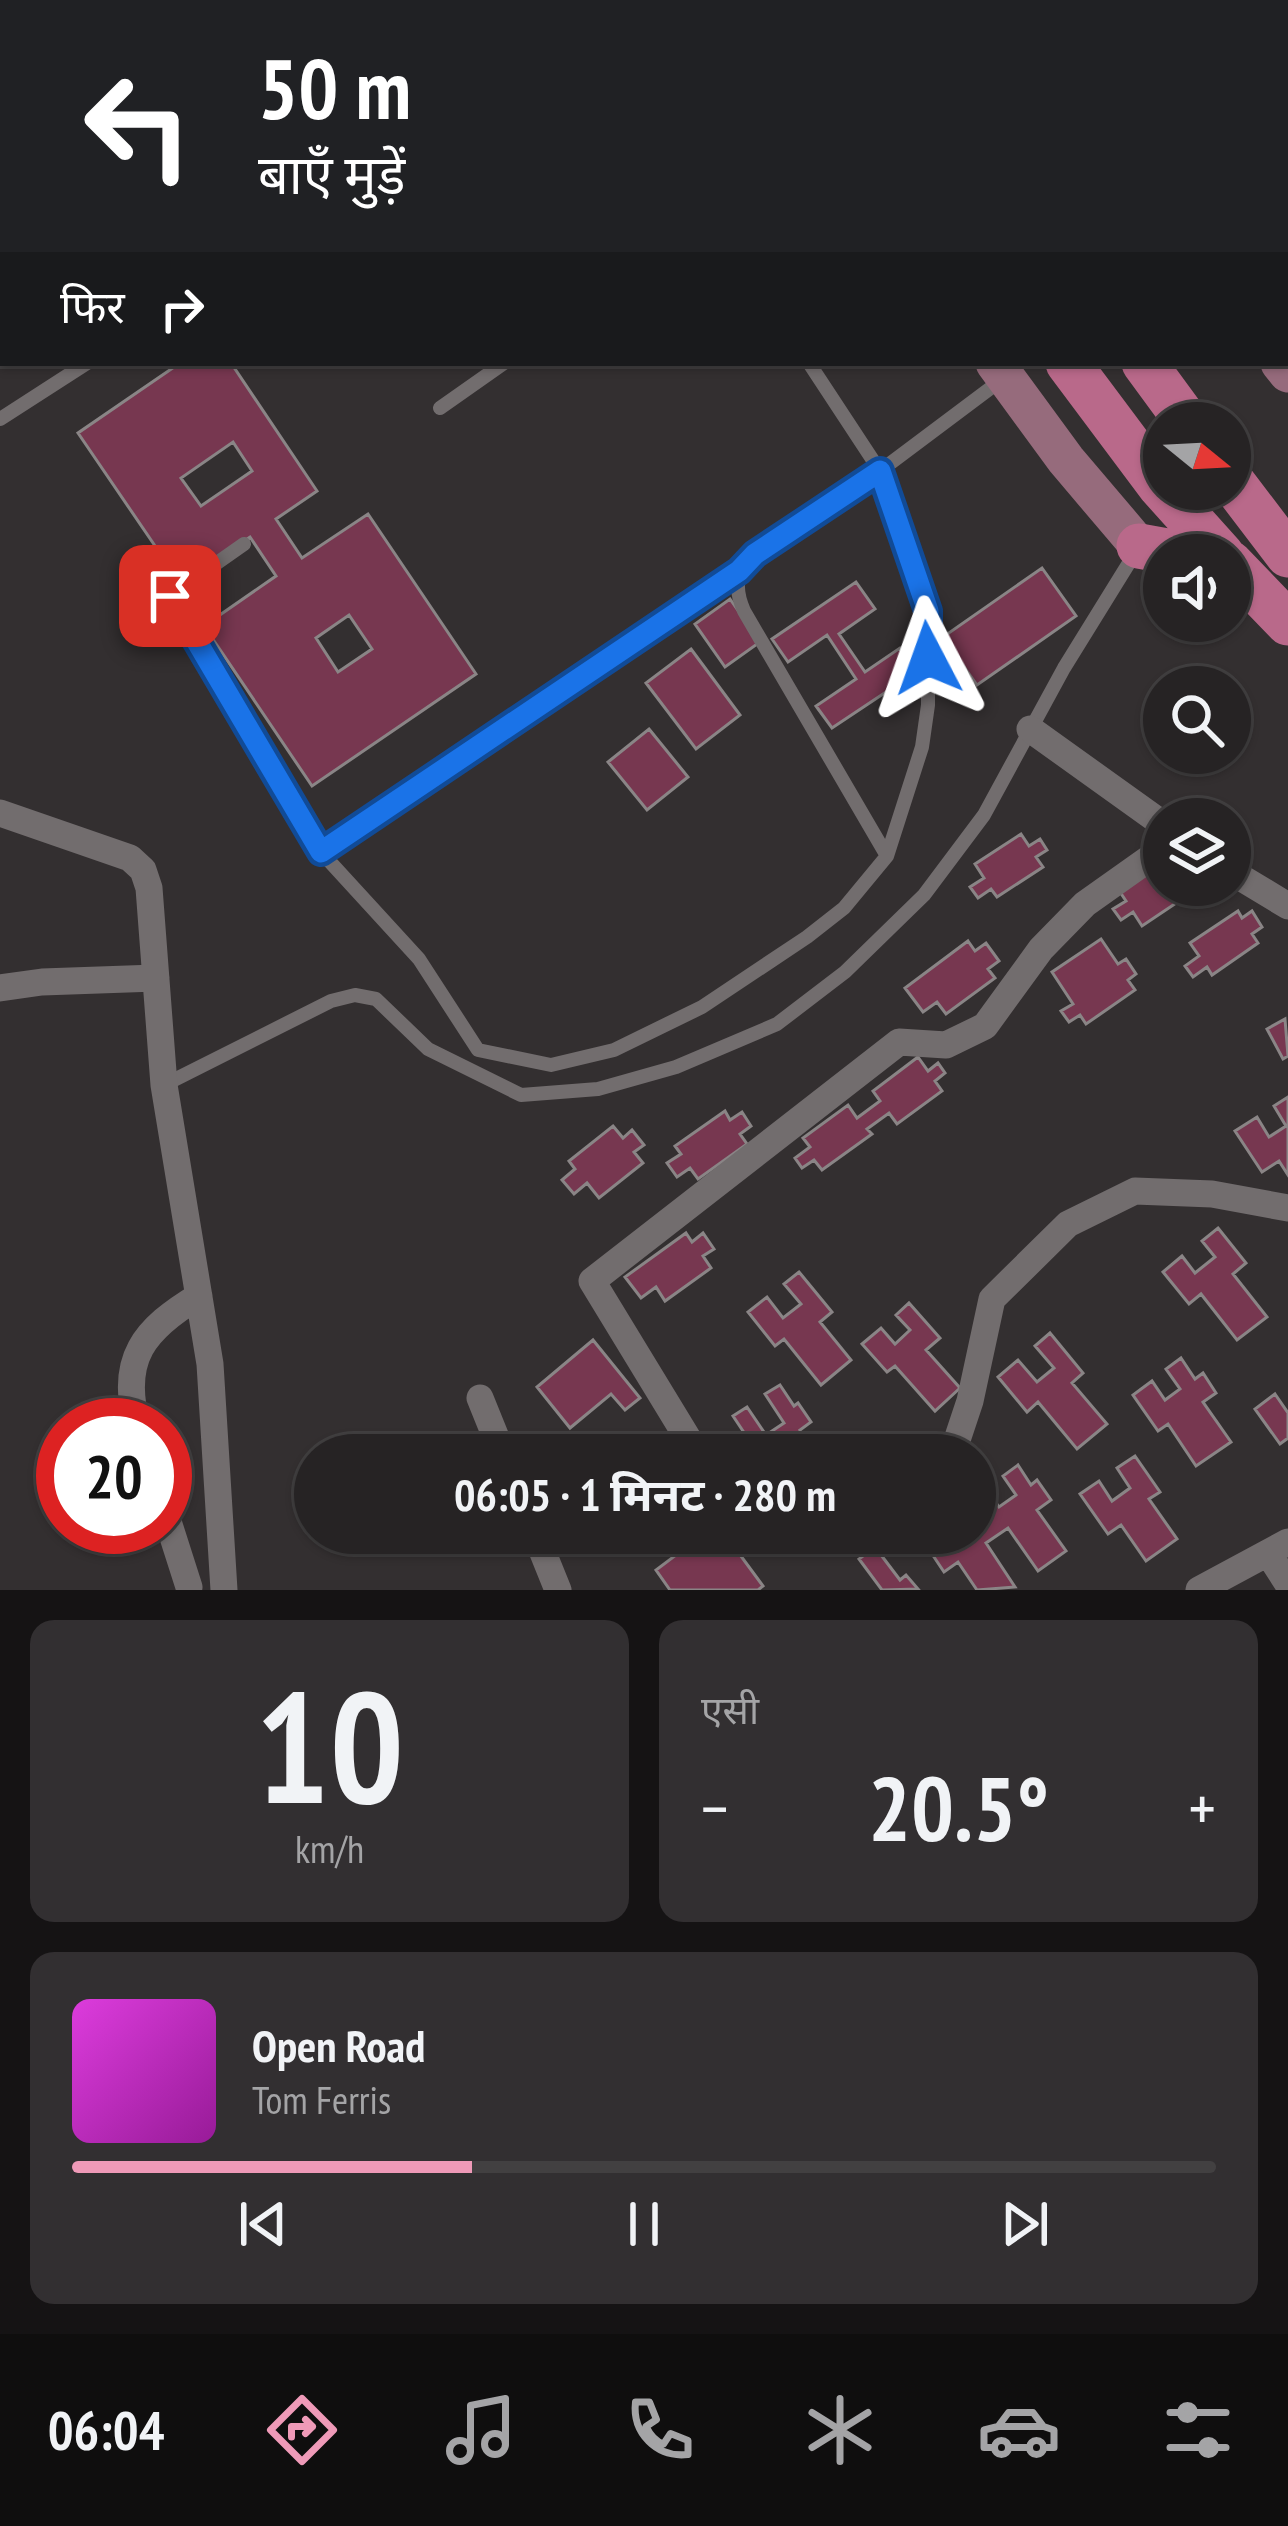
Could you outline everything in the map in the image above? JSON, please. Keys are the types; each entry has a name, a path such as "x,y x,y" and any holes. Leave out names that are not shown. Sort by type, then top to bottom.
{"main road":[{"path":"1070,366 1160,486 1203,534"},
{"path":"1146,366 1173,402"},
{"path":"999,371 1143,547"},
{"path":"1251,507 1288,556"},
{"path":"1251,567 1288,573"},
{"path":"1251,585 1288,623"}],"street":[{"path":"1030,729 1143,810"},
{"path":"0,814 130,858 143,870 149,888 164,1085 210,1364 223,1578 187,1588 177,1554"},
{"path":"685,1434 592,1280 899,1042 946,1045 986,1026 1041,950 1085,904 1143,863"},
{"path":"1251,884 1288,906"},
{"path":"0,988 156,978"},
{"path":"959,1434 992,1300 1068,1224 1135,1191 1212,1194 1288,1208"},
{"path":"133,1398 130,1377 138,1347 166,1316 199,1297"},
{"path":"480,1398 495,1434"},
{"path":"1199,1590 1278,1547 1288,1584"},
{"path":"543,1554 558,1590"}],"lane":[{"path":"0,419 82,366"},
{"path":"440,408 500,366"},
{"path":"244,544 170,596 321,852 419,958 478,1050 551,1065 614,1050 744,982 844,908 887,856 922,747 928,705 928,611 880,471 811,366"},
{"path":"321,852 880,471 999,371"},
{"path":"164,1085 331,1001 356,995 376,1000 428,1049 521,1095 598,1089 676,1066 777,1024 845,972 924,895 984,815 1139,546"},
{"path":"739,571 736,594 744,611 887,856"}],"building":[{"path":"176,366 233,366 317,491 276,519 302,558 368,514 476,674 312,786 204,626 276,576 250,537 181,584 78,433","holes":["233,442 252,471 201,506 181,478","349,615 372,649 338,672 316,638"]},
{"path":"1042,568 1076,616 977,685 943,637"},
{"path":"856,582 875,609 839,634 865,672 900,648 916,672 832,728 816,706 856,679 827,635 788,662 772,639"},
{"path":"730,599 760,642 725,667 695,624"},
{"path":"691,649 740,715 696,749 646,683"},
{"path":"649,729 688,777 647,810 608,762"},
{"path":"1021,834 1029,846 1040,839 1047,850 1036,857 1043,867 997,897 991,889 978,898 970,887 984,878 975,864"},
{"path":"1143,876 1143,906 1172,906 1142,926 1133,912 1121,920 1113,909 1126,901 1120,892"},
{"path":"1238,911 1242,918 1252,911 1262,927 1252,934 1258,943 1212,975 1207,967 1193,977 1185,966 1199,956 1190,943"},
{"path":"1101,939 1118,964 1126,959 1136,974 1128,980 1135,990 1086,1024 1080,1015 1069,1022 1061,1011 1073,1004 1052,972"},
{"path":"968,941 975,951 986,943 999,961 988,969 995,978 946,1014 937,1002 923,1012 905,988"},
{"path":"1285,1019 1288,1056 1283,1059 1267,1029"},
{"path":"918,1057 928,1071 938,1063 945,1073 935,1081 942,1091 897,1124 889,1113 867,1129 872,1134 822,1170 814,1160 802,1168 795,1158 810,1147 803,1138 848,1105 857,1118 880,1101 873,1091"},
{"path":"1288,1097 1288,1175 1279,1161 1262,1172 1235,1131 1257,1117 1269,1137 1286,1126 1274,1106"},
{"path":"725,1111 730,1120 742,1112 751,1126 740,1134 747,1144 698,1179 690,1168 677,1177 667,1163 681,1154 675,1146"},
{"path":"613,1126 623,1138 632,1130 644,1145 634,1152 643,1163 599,1198 587,1183 574,1194 562,1180 575,1169 569,1161"},
{"path":"1218,1228 1246,1263 1233,1274 1267,1317 1237,1340 1201,1294 1189,1304 1163,1272 1182,1256 1195,1273 1215,1257 1202,1241"},
{"path":"686,1233 692,1242 703,1233 714,1249 703,1256 711,1268 665,1301 656,1287 641,1298 625,1277"},
{"path":"799,1272 832,1312 820,1322 851,1360 821,1385 784,1339 775,1346 748,1312 767,1297 783,1318 801,1304 784,1284"},
{"path":"909,1303 940,1338 926,1350 960,1388 935,1411 895,1366 887,1372 862,1344 881,1328 895,1344 910,1330 896,1315"},
{"path":"1050,1333 1083,1373 1072,1383 1107,1424 1077,1449 1038,1402 1027,1412 998,1377 1018,1360 1037,1382 1054,1368 1035,1346"},
{"path":"593,1340 640,1398 625,1410 611,1394 570,1428 537,1387"},
{"path":"1181,1358 1195,1379 1203,1373 1216,1393 1203,1402 1231,1442 1196,1466 1168,1424 1158,1431 1133,1395 1152,1381 1165,1400 1180,1389 1166,1369"},
{"path":"780,1385 794,1406 798,1403 811,1422 800,1430 803,1434 768,1434 784,1423 765,1394"},
{"path":"1275,1394 1288,1413 1288,1438 1280,1444 1255,1409"},
{"path":"747,1407 765,1434 745,1434 733,1416"},
{"path":"1135,1456 1160,1492 1149,1499 1177,1539 1146,1561 1121,1525 1108,1534 1080,1494 1099,1481 1112,1501 1130,1488 1117,1468"},
{"path":"1018,1465 1031,1485 1037,1480 1051,1500 1037,1510 1066,1551 1038,1571 1008,1528 996,1536 996,1503 999,1507 1016,1495 1003,1476"},
{"path":"677,1554 739,1554 763,1586 758,1590 670,1590 656,1570"},
{"path":"880,1554 900,1580 906,1575 918,1589 882,1590 859,1559"},
{"path":"932,1554 993,1554 1015,1587 977,1590 958,1562 944,1572"}],"route":[{"path":"170,596 321,852 880,471 928,611 928,658"}]}
